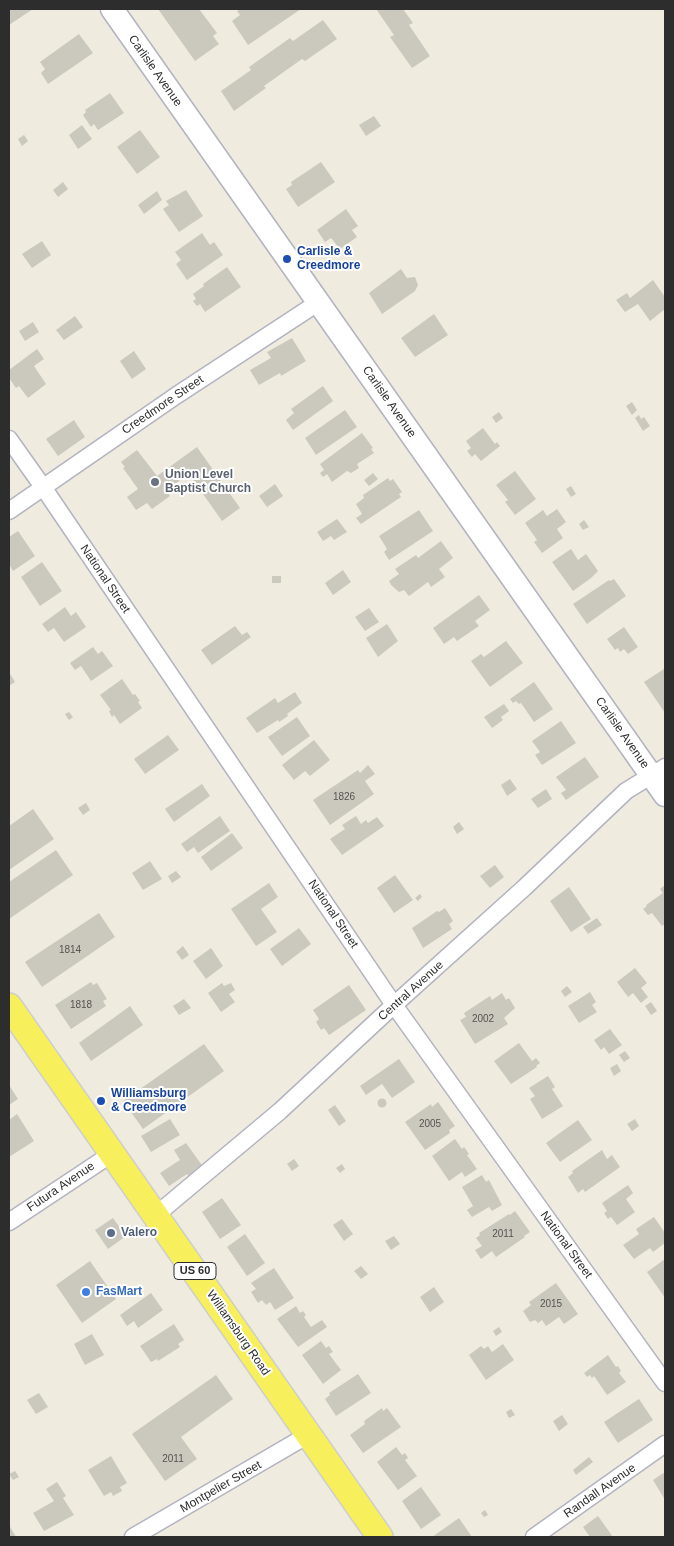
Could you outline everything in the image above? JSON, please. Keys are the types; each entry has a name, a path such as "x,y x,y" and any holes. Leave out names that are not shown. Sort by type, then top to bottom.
{"main road":[{"name":"Williamsburg Road","path":"9,1006 380,1537"}],"street":[{"name":"Carlisle Avenue","path":"112,9 318,302 658,772 665,795"},
{"name":"Creedmore Street","path":"9,511 177,394 318,302"},
{"name":"National Street","path":"9,439 394,1005 665,1383"},
{"name":"Central Avenue","path":"156,1215 280,1111 524,888 626,791 658,772"},
{"name":"Futura Avenue","path":"9,1222 113,1153"},
{"name":"Montpelier Street","path":"133,1537 308,1435"},
{"name":"Randall Avenue","path":"534,1537 665,1444"}],"building":[{"path":"9,9 33,9 9,25"},
{"path":"158,9 199,9 217,33 213,36 219,44 195,61"},
{"path":"240,9 301,9 248,45 232,21 240,15 237,11"},
{"path":"376,9 403,9 413,23 409,25 430,56 412,68 390,37 394,35"},
{"path":"323,20 337,39 305,61 302,59 264,86 266,88 234,111 221,91 251,70 249,67 290,38 293,41"},
{"path":"79,34 93,53 48,84 41,73 45,69 40,62"},
{"path":"110,93 124,113 98,130 94,124 91,127 83,115 86,112 85,110"},
{"path":"374,116 381,126 366,136 359,125"},
{"path":"82,125 92,139 78,149 69,135"},
{"path":"140,130 160,157 137,174 117,147"},
{"path":"24,135 28,141 22,146 18,139"},
{"path":"321,162 335,182 298,207 286,189 292,185 291,182"},
{"path":"63,182 68,189 58,197 53,190"},
{"path":"186,190 203,216 179,232 163,209 169,205 166,201"},
{"path":"157,191 162,200 144,214 138,205"},
{"path":"346,209 358,226 352,230 357,237 340,249 331,238 325,242 317,230"},
{"path":"202,233 210,245 214,242 223,255 187,280 176,264 181,260 175,252"},
{"path":"42,241 51,255 32,268 22,254"},
{"path":"227,267 241,287 205,312 200,304 197,306 193,301 196,299 193,294 204,286 203,284"},
{"path":"401,269 407,278 415,277 418,285 415,291 382,314 369,293"},
{"path":"653,280 665,297 665,309 650,321 638,304 625,312 616,300 627,293 630,298"},
{"path":"434,314 448,335 415,357 401,338"},
{"path":"75,316 83,327 64,340 56,330"},
{"path":"33,322 39,332 25,341 19,331"},
{"path":"292,338 306,361 281,376 280,373 259,385 250,370 271,358 267,352"},
{"path":"37,349 44,359 34,366 46,384 28,398 19,386 16,388 9,378 9,370"},
{"path":"134,351 146,369 132,379 120,361"},
{"path":"323,386 333,401 293,430 286,420 294,413 291,409"},
{"path":"632,402 637,410 632,415 626,406"},
{"path":"345,410 357,427 316,455 305,438"},
{"path":"499,412 503,418 496,423 492,417"},
{"path":"639,415 641,419 644,417 650,426 643,431 635,418"},
{"path":"74,420 85,437 58,456 46,439"},
{"path":"483,428 495,444 497,442 500,446 481,461 475,454 472,457 467,451 471,448 466,441"},
{"path":"362,433 373,448 371,449 374,453 357,464 359,468 351,473 347,471 332,482 327,474 323,477 320,473 324,470 320,464"},
{"name":"Union Level Baptist Church","path":"197,447 240,508 222,521 189,474 166,490 170,496 152,509 147,503 136,510 127,497 138,489 123,468 125,467 121,462 137,450 157,476"},
{"path":"515,471 536,499 515,515 505,502 508,500 496,485"},
{"path":"373,473 378,479 369,486 364,480"},
{"path":"388,478 390,481 393,479 402,492 399,494 401,497 361,524 356,518 362,514 356,504 364,498 363,495"},
{"path":"275,484 283,496 267,507 259,496"},
{"path":"571,486 576,494 571,497 566,489"},
{"path":"557,509 566,522 557,529 563,538 542,553 534,542 537,540 525,523 543,510 547,516"},
{"path":"419,510 433,531 389,560 384,552 387,549 379,536"},
{"path":"337,519 347,532 334,540 331,536 323,541 317,532"},
{"path":"584,520 589,527 583,530 579,524"},
{"path":"18,531 35,556 13,571 9,564 9,537"},
{"path":"441,541 453,558 439,569 445,577 431,587 428,582 409,596 404,590 399,592 391,585 389,581 399,574 395,569 416,555 418,558"},
{"path":"571,549 578,560 586,554 598,571 573,591 552,562"},
{"path":"42,562 62,591 40,606 21,577"},
{"path":"343,570 351,582 333,595 325,583"},
{"path":"272,576 281,576 281,583 272,583"},
{"path":"614,579 626,596 587,624 573,604 609,580"},
{"path":"479,595 490,610 475,621 479,626 457,641 454,637 444,644 433,628"},
{"path":"65,607 71,616 76,612 86,627 64,642 54,628 48,632 42,624"},
{"path":"369,608 379,622 365,631 355,617"},
{"path":"387,624 398,641 378,657 366,638"},
{"path":"235,626 242,635 247,632 251,637 212,665 201,650"},
{"path":"624,627 638,647 628,654 624,649 620,652 618,648 615,650 607,639"},
{"path":"506,641 523,663 490,687 471,661 481,654 484,657"},
{"path":"93,647 98,654 102,651 113,666 91,681 81,666 75,670 70,663"},
{"path":"665,670 665,713 644,682"},
{"path":"9,672 15,682 9,686"},
{"path":"122,679 133,695 135,694 140,701 138,702 142,708 120,724 114,715 112,717 109,711 111,710 100,695"},
{"path":"534,682 553,709 534,722 521,703 519,704 516,701 513,703 510,699"},
{"path":"295,692 302,703 279,722 278,720 257,733 246,718 275,698 278,703"},
{"path":"504,704 509,711 501,717 503,720 492,728 484,717"},
{"path":"69,712 73,717 69,720 65,714"},
{"path":"297,717 310,736 282,756 268,737"},
{"path":"561,721 576,743 542,765 535,755 540,752 532,741"},
{"path":"168,735 179,750 145,774 134,759"},
{"path":"314,740 330,760 310,776 305,771 294,780 282,765"},
{"path":"585,757 599,777 566,800 561,793 566,790 556,777"},
{"path":"368,765 375,774 365,781 374,794 330,825 313,800 358,770 360,773"},
{"path":"510,779 517,789 507,796 501,785"},
{"path":"202,784 210,796 174,822 165,809"},
{"path":"546,789 552,799 538,808 531,799"},
{"path":"86,803 90,810 83,815 78,808"},
{"path":"33,809 54,839 9,870 9,826"},
{"path":"220,816 230,831 198,853 194,847 187,852 181,844"},
{"path":"356,816 361,824 366,820 368,823 377,817 384,826 342,855 330,839 345,829 342,825"},
{"path":"459,822 464,829 457,834 453,827"},
{"path":"232,833 243,848 211,871 201,857"},
{"path":"56,850 73,875 9,919 9,882"},
{"path":"150,861 162,879 143,890 132,873"},
{"path":"495,865 504,877 490,888 480,876"},
{"path":"176,871 181,877 172,883 168,876"},
{"path":"395,875 413,900 394,913 377,888"},
{"path":"269,883 278,897 261,909 277,932 256,946 231,909"},
{"path":"665,885 665,924 662,926 652,913 648,915 643,909 663,893 660,889"},
{"path":"569,887 591,919 571,932 550,901"},
{"path":"420,894 422,897 418,901 415,898"},
{"path":"445,908 453,921 449,924 452,929 423,948 412,928 437,911 439,912"},
{"path":"99,913 115,937 42,987 25,962"},
{"path":"597,918 602,925 588,934 583,927"},
{"path":"299,928 311,944 282,966 270,949"},
{"path":"183,946 189,955 182,960 176,952"},
{"path":"211,948 223,966 206,979 193,961"},
{"path":"635,968 647,983 641,988 648,997 641,1003 633,993 628,997 617,982"},
{"path":"91,982 93,985 97,983 107,999 103,1001 106,1006 71,1029 55,1005"},
{"path":"222,983 224,986 231,983 235,990 229,994 235,1002 221,1012 208,993"},
{"path":"349,985 366,1010 329,1035 324,1028 321,1030 316,1022 319,1019 313,1010"},
{"path":"567,986 572,992 565,997 561,991"},
{"path":"590,992 596,1002 592,1005 597,1012 579,1023 568,1006"},
{"path":"502,993 506,1000 509,998 515,1008 504,1018 508,1024 475,1044 460,1020 466,1017 464,1013 490,996 492,1000"},
{"path":"184,999 191,1008 179,1015 173,1006"},
{"path":"651,1002 657,1011 651,1015 645,1006"},
{"path":"130,1006 143,1025 91,1061 79,1043"},
{"path":"610,1029 622,1045 609,1054 604,1047 601,1050 594,1040"},
{"path":"519,1043 532,1061 536,1058 540,1063 511,1084 494,1061"},
{"path":"204,1044 224,1071 143,1129 123,1101"},
{"path":"625,1051 630,1058 624,1062 619,1055"},
{"path":"399,1059 415,1082 392,1098 382,1084 366,1095 360,1086"},
{"path":"617,1064 621,1071 614,1076 610,1068"},
{"path":"548,1076 555,1087 552,1089 563,1106 542,1119 530,1099 535,1096 529,1088"},
{"path":"9,1085 18,1099 9,1105"},
{"path":"382,1098 387,1103 382,1108 377,1103"},
{"path":"438,1102 455,1126 449,1130 450,1133 425,1150 405,1122 431,1104 432,1107"},
{"path":"335,1105 346,1121 339,1126 328,1110"},
{"path":"17,1114 34,1141 9,1157 9,1120"},
{"path":"170,1119 180,1135 151,1152 141,1136"},
{"path":"635,1119 639,1126 632,1131 627,1124"},
{"path":"578,1120 592,1140 560,1162 546,1143"},
{"path":"455,1139 462,1149 464,1147 477,1169 465,1177 462,1172 449,1181 432,1156"},
{"path":"186,1143 204,1168 190,1178 187,1174 169,1186 160,1173 180,1160 174,1150"},
{"path":"602,1150 607,1159 612,1155 620,1167 585,1192 583,1189 578,1193 568,1177 573,1173 572,1171"},
{"path":"294,1159 299,1166 292,1171 287,1164"},
{"path":"342,1164 345,1169 340,1173 336,1168"},
{"path":"482,1175 486,1182 489,1180 502,1205 492,1211 489,1207 472,1217 467,1210 473,1206 462,1187"},
{"path":"628,1185 633,1193 626,1199 635,1212 617,1225 611,1217 608,1219 604,1213 607,1211 602,1203"},
{"path":"222,1198 241,1225 220,1239 202,1212"},
{"path":"515,1211 530,1232 496,1257 492,1251 481,1259 475,1250 482,1246 476,1238 480,1235 479,1233"},
{"path":"654,1217 665,1233 665,1243 653,1252 650,1248 634,1259 623,1245 639,1234 636,1229"},
{"name":"Valero","path":"113,1218 126,1236 108,1249 95,1230"},
{"path":"342,1219 353,1234 344,1241 333,1225"},
{"path":"245,1234 265,1263 247,1276 227,1247"},
{"path":"394,1236 400,1244 391,1250 385,1241"},
{"path":"665,1259 665,1298 647,1272"},
{"name":"FasMart","path":"90,1261 116,1299 82,1323 56,1285"},
{"path":"361,1266 368,1274 361,1279 354,1271"},
{"path":"274,1268 294,1298 275,1310 270,1302 266,1305 262,1300 258,1303 251,1292 256,1289 251,1283"},
{"path":"556,1283 578,1314 564,1324 559,1317 546,1326 542,1320 538,1323 535,1320 530,1322 523,1311 531,1305 529,1302"},
{"path":"434,1287 444,1302 430,1312 420,1297"},
{"path":"151,1293 163,1310 138,1328 134,1321 127,1326 120,1315"},
{"path":"296,1306 300,1313 303,1311 306,1315 304,1317 311,1327 322,1320 327,1327 298,1347 277,1319"},
{"path":"174,1324 184,1340 178,1344 180,1347 158,1361 157,1359 151,1362 140,1346"},
{"path":"499,1327 502,1332 496,1336 493,1331"},
{"path":"92,1334 104,1355 85,1365 74,1344"},
{"path":"321,1341 326,1348 329,1346 333,1352 329,1354 341,1370 323,1384 302,1355"},
{"path":"503,1344 514,1360 486,1380 469,1355 481,1346 484,1349 488,1346 492,1352"},
{"path":"608,1355 616,1367 618,1366 621,1371 619,1373 626,1382 607,1395 594,1376 592,1378 590,1375 587,1377 584,1373"},
{"path":"358,1374 371,1393 336,1416 325,1399 330,1395 329,1393"},
{"path":"216,1375 233,1399 181,1437 197,1459 165,1481 132,1434"},
{"path":"39,1393 48,1407 36,1414 27,1400"},
{"path":"639,1399 653,1420 618,1443 604,1422"},
{"path":"382,1408 383,1411 387,1408 401,1427 363,1453 350,1435 365,1424 364,1421"},
{"path":"511,1409 515,1415 509,1418 506,1412"},
{"path":"562,1415 568,1424 559,1431 553,1421"},
{"path":"396,1447 402,1455 405,1453 408,1458 405,1460 417,1476 398,1490 377,1462"},
{"path":"111,1456 127,1483 120,1487 122,1491 113,1496 111,1492 104,1496 88,1470"},
{"path":"589,1457 593,1462 576,1475 573,1470"},
{"path":"15,1471 19,1477 13,1480 9,1474"},
{"path":"665,1472 665,1500 653,1480"},
{"path":"57,1482 66,1496 63,1498 74,1515 44,1531 33,1513 54,1501 46,1489"},
{"path":"421,1487 441,1515 421,1529 402,1501"},
{"path":"485,1510 488,1515 484,1517 481,1513"},
{"path":"598,1516 613,1537 590,1537 583,1527"},
{"path":"459,1518 472,1537 432,1537"},
{"path":"9,1525 16,1537 9,1537"}],"place":[{"name":"Carlisle & Creedmore","path":"287,259"},
{"name":"Union Level Baptist Church","path":"155,482"},
{"name":"Williamsburg & Creedmore","path":"101,1101"},
{"name":"Valero","path":"111,1233"},
{"name":"FasMart","path":"86,1292"}]}
